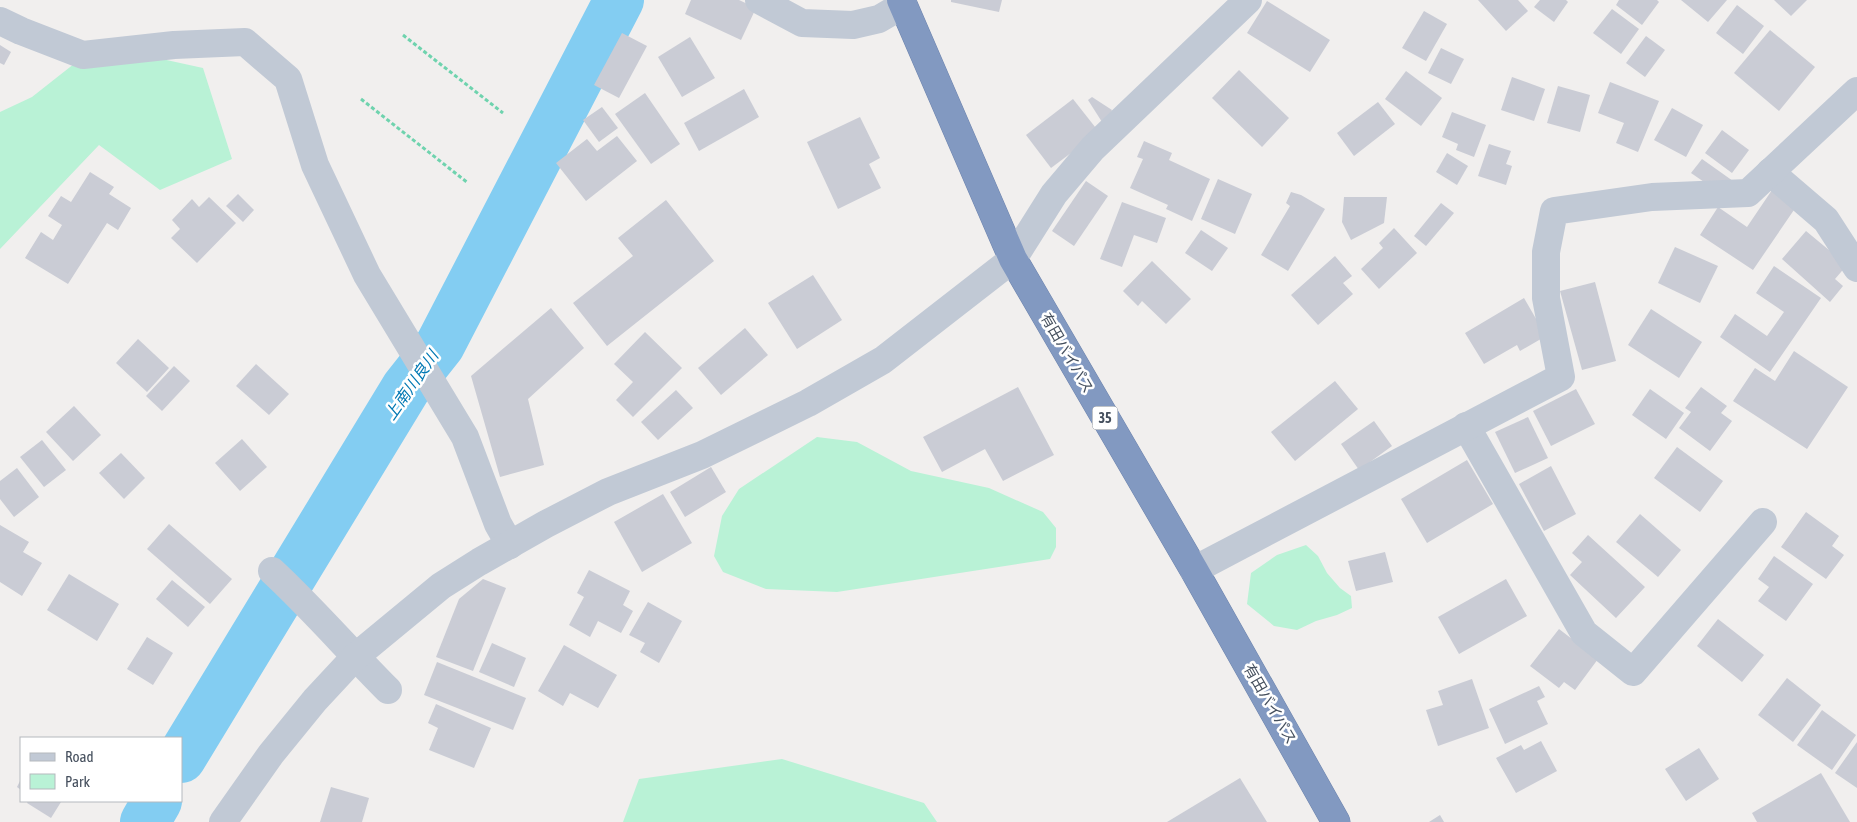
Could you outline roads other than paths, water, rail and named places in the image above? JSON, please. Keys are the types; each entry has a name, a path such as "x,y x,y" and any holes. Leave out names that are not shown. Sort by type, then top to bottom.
{"highway":[{"name":"有田バイパス","path":"902,2 1013,259 1194,570 1336,822"}],"street":[{"path":"759,0 802,23 853,26 879,19 902,2"},
{"path":"223,822 277,746 315,700 355,657 441,586 510,545 608,492 702,456 808,403 884,360 1013,259 1054,194 1093,148 1248,0"},
{"path":"0,21 21,32 83,55 174,46 245,42 288,79 315,165 367,275 464,437 498,524 510,545"},
{"path":"1194,570 1561,377 1546,298 1546,252 1554,212 1652,197 1748,193 1857,90"},
{"path":"1770,172 1826,220 1857,268"},
{"path":"1466,426 1584,633 1633,672 1763,522"},
{"path":"272,572 310,606 355,657 388,690"}],"waterway":[{"name":"上南川良川","path":"182,756 406,388 440,345 619,0"},
{"name":"上南川良川","path":"145,822 156,802"}]}
